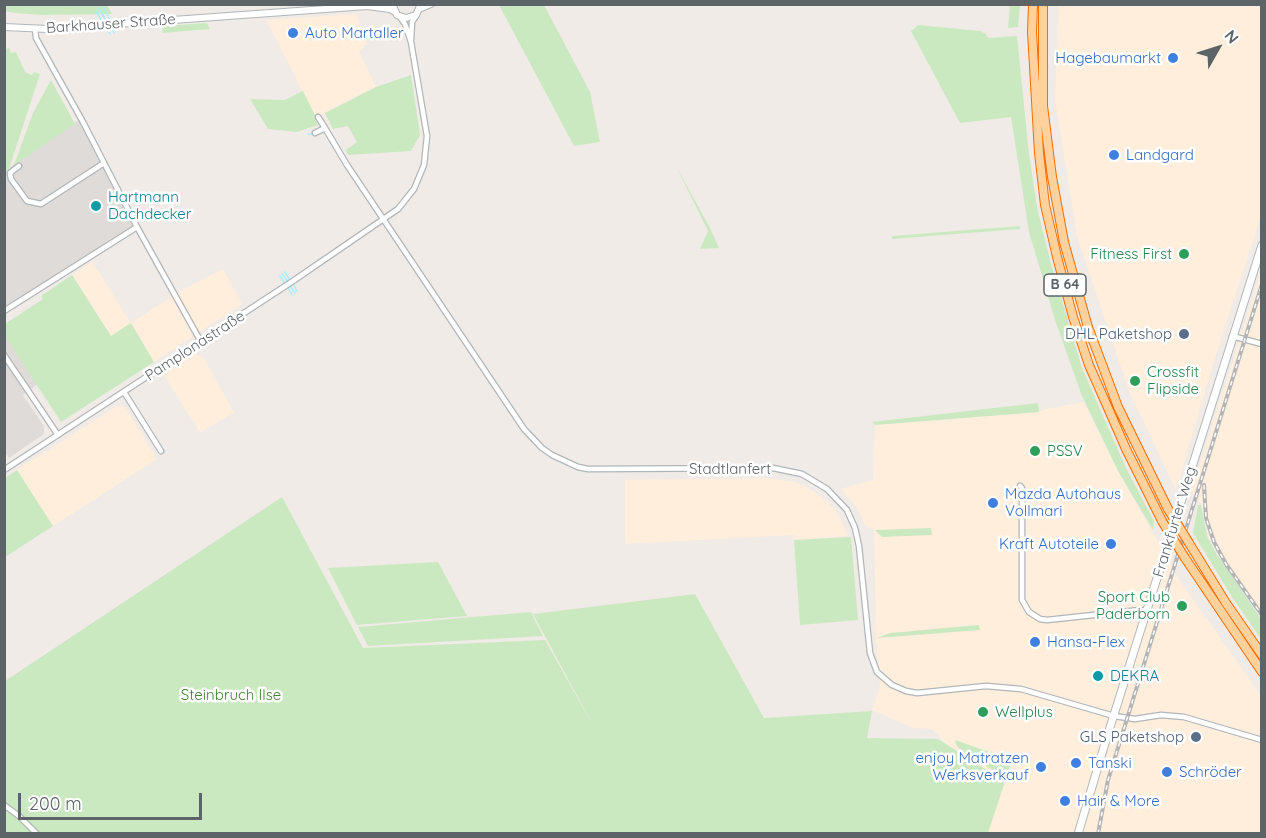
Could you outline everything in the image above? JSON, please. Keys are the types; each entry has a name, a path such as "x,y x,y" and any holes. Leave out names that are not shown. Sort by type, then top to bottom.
{"highway":[{"name":"B 64","path":"1033,4 1037,130 1045,205 1073,317 1089,364 1126,449 1162,521 1262,672"},
{"name":"B 64","path":"1043,4 1043,106 1064,242 1088,327 1118,407 1168,510 1226,603 1262,655"}],"main road":[{"name":"Frankfurter Weg","path":"1078,834 1262,245"}],"street":[{"path":"392,4 405,24 411,42"},
{"path":"411,42 412,22 421,6 431,4"},
{"name":"Barkhauser Straße","path":"4,27 35,29 369,5 390,9 406,18 416,15"},
{"name":"Barkhauser Straße","path":"35,29 36,38 201,342"},
{"name":"Pamplonastraße","path":"4,470 201,342 398,208 414,189 424,165 427,136 411,42"},
{"path":"318,117 383,219"},
{"path":"315,133 325,128"},
{"path":"19,166 10,173 11,179 27,201 41,204 104,164"},
{"name":"Stadtlanfert","path":"383,219 524,429 552,455 578,468 588,469 773,468 802,474 827,489 847,510 855,528 860,546 870,653 872,663 884,680 906,691 917,693 986,686 1021,689 1114,716 1135,719 1167,715 1184,717 1262,740"},
{"path":"4,311 137,227"},
{"path":"1232,336 1262,344"},
{"path":"4,355 58,435"},
{"path":"124,392 161,451"},
{"path":"1020,486 1022,488 1022,600 1029,612 1040,619 1047,620 1140,610 1147,612"},
{"path":"4,805 37,834"}],"shaded area":[{"path":"1059,5 1261,5 1261,216 1220,342 1176,490 1129,391 1077,236 1055,100"},
{"path":"356,14 367,42 359,52 376,87 316,117 266,20"},
{"path":"80,119 137,224 5,312 4,182 10,167"},
{"path":"92,262 131,323 181,291 223,269 242,304 154,362 131,324 111,336 72,275"},
{"path":"1261,272 1261,617 1217,553 1208,535 1201,503 1191,492"},
{"path":"4,334 38,384 23,395 44,426 44,434 9,458 4,451"},
{"path":"194,354 203,357 234,412 200,433 164,375"},
{"path":"1084,402 1118,471 1180,581 1261,696 1261,833 981,833 992,793 932,729 913,728 872,710 880,687 876,638 874,529 866,527 856,506 841,489 873,480 875,425 1039,412"},
{"path":"117,406 125,407 157,459 53,526 17,470"},
{"path":"767,478 794,482 827,501 839,515 848,536 794,540 794,535 625,544 625,480"}],"green space":[{"path":"4,5 107,5 112,14 15,13 5,11"},
{"path":"499,5 544,5 590,92 600,142 574,146"},
{"path":"1010,5 1020,5 1018,27 1008,28"},
{"path":"207,23 210,29 162,33 163,26"},
{"path":"918,25 980,31 988,38 1017,36 1029,154 1037,207 1050,260 1082,368 1126,468 1154,521 1153,530 1118,471 1082,396 1055,320 1029,232 1011,117 960,123 911,31"},
{"path":"9,48 11,53 16,52 25,72 32,75 34,72 40,74 5,181 4,49"},
{"path":"411,75 420,135 411,151 348,155 346,150 357,142 348,126 333,129 325,113 376,87"},
{"path":"51,80 75,124 14,165 33,113"},
{"path":"303,91 318,125 297,132 268,129 250,99 285,100"},
{"path":"676,166 719,248 700,249 708,231"},
{"path":"1020,226 1020,229 892,239 892,236"},
{"path":"72,275 111,336 131,323 154,362 61,422 5,336 5,324 43,299 41,296"},
{"path":"1038,403 1039,412 875,425 872,422"},
{"path":"17,470 53,526 5,557 5,478"},
{"name":"Steinbruch Ilse","path":"282,497 363,648 545,640 595,729 533,614 695,594 764,718 872,711 867,738 938,739 996,776 998,773 963,752 955,740 1012,760 988,833 5,834 5,681"},
{"path":"1198,505 1201,505 1207,536 1216,553 1261,619 1261,639 1193,533"},
{"path":"931,528 932,535 882,537 875,530"},
{"path":"851,537 858,620 800,625 794,540"},
{"path":"438,562 467,616 357,625 328,568"},
{"path":"531,612 543,636 368,646 358,627"},
{"path":"979,625 980,630 877,638 890,633"}],"waterway":[{"path":"103,7 111,21"},
{"path":"99,9 107,22"},
{"path":"96,11 103,23"},
{"path":"110,26 114,33"},
{"path":"105,27 110,34"},
{"path":"285,272 290,280"},
{"path":"282,274 288,282"},
{"path":"280,276 285,284"},
{"path":"293,284 297,291"},
{"path":"290,286 295,293"},
{"path":"288,288 292,295"}],"railway":[{"path":"1098,834 1108,780 1262,284"},
{"path":"1204,485 1206,518 1214,542 1226,564 1262,615"}],"place":[{"name":"Auto Martaller","path":"293,33"},
{"name":"Hagebaumarkt","path":"1173,58"},
{"name":"Landgard","path":"1114,155"},
{"name":"Hartmann Dachdecker","path":"96,206"},
{"name":"Fitness First","path":"1184,254"},
{"name":"DHL Paketshop","path":"1184,334"},
{"name":"Crossfit Flipside","path":"1135,381"},
{"name":"PSSV","path":"1035,451"},
{"name":"Mazda Autohaus Vollmari","path":"993,503"},
{"name":"Kraft Autoteile","path":"1111,544"},
{"name":"Sport Club Paderborn","path":"1182,606"},
{"name":"Hansa-Flex","path":"1035,642"},
{"name":"DEKRA","path":"1098,676"},
{"name":"Wellplus","path":"983,712"},
{"name":"GLS Paketshop","path":"1196,737"},
{"name":"Tanski","path":"1076,763"},
{"name":"enjoy Matratzen Werksverkauf","path":"1041,767"},
{"name":"Schröder","path":"1167,772"},
{"name":"Hair & More","path":"1065,801"}]}
